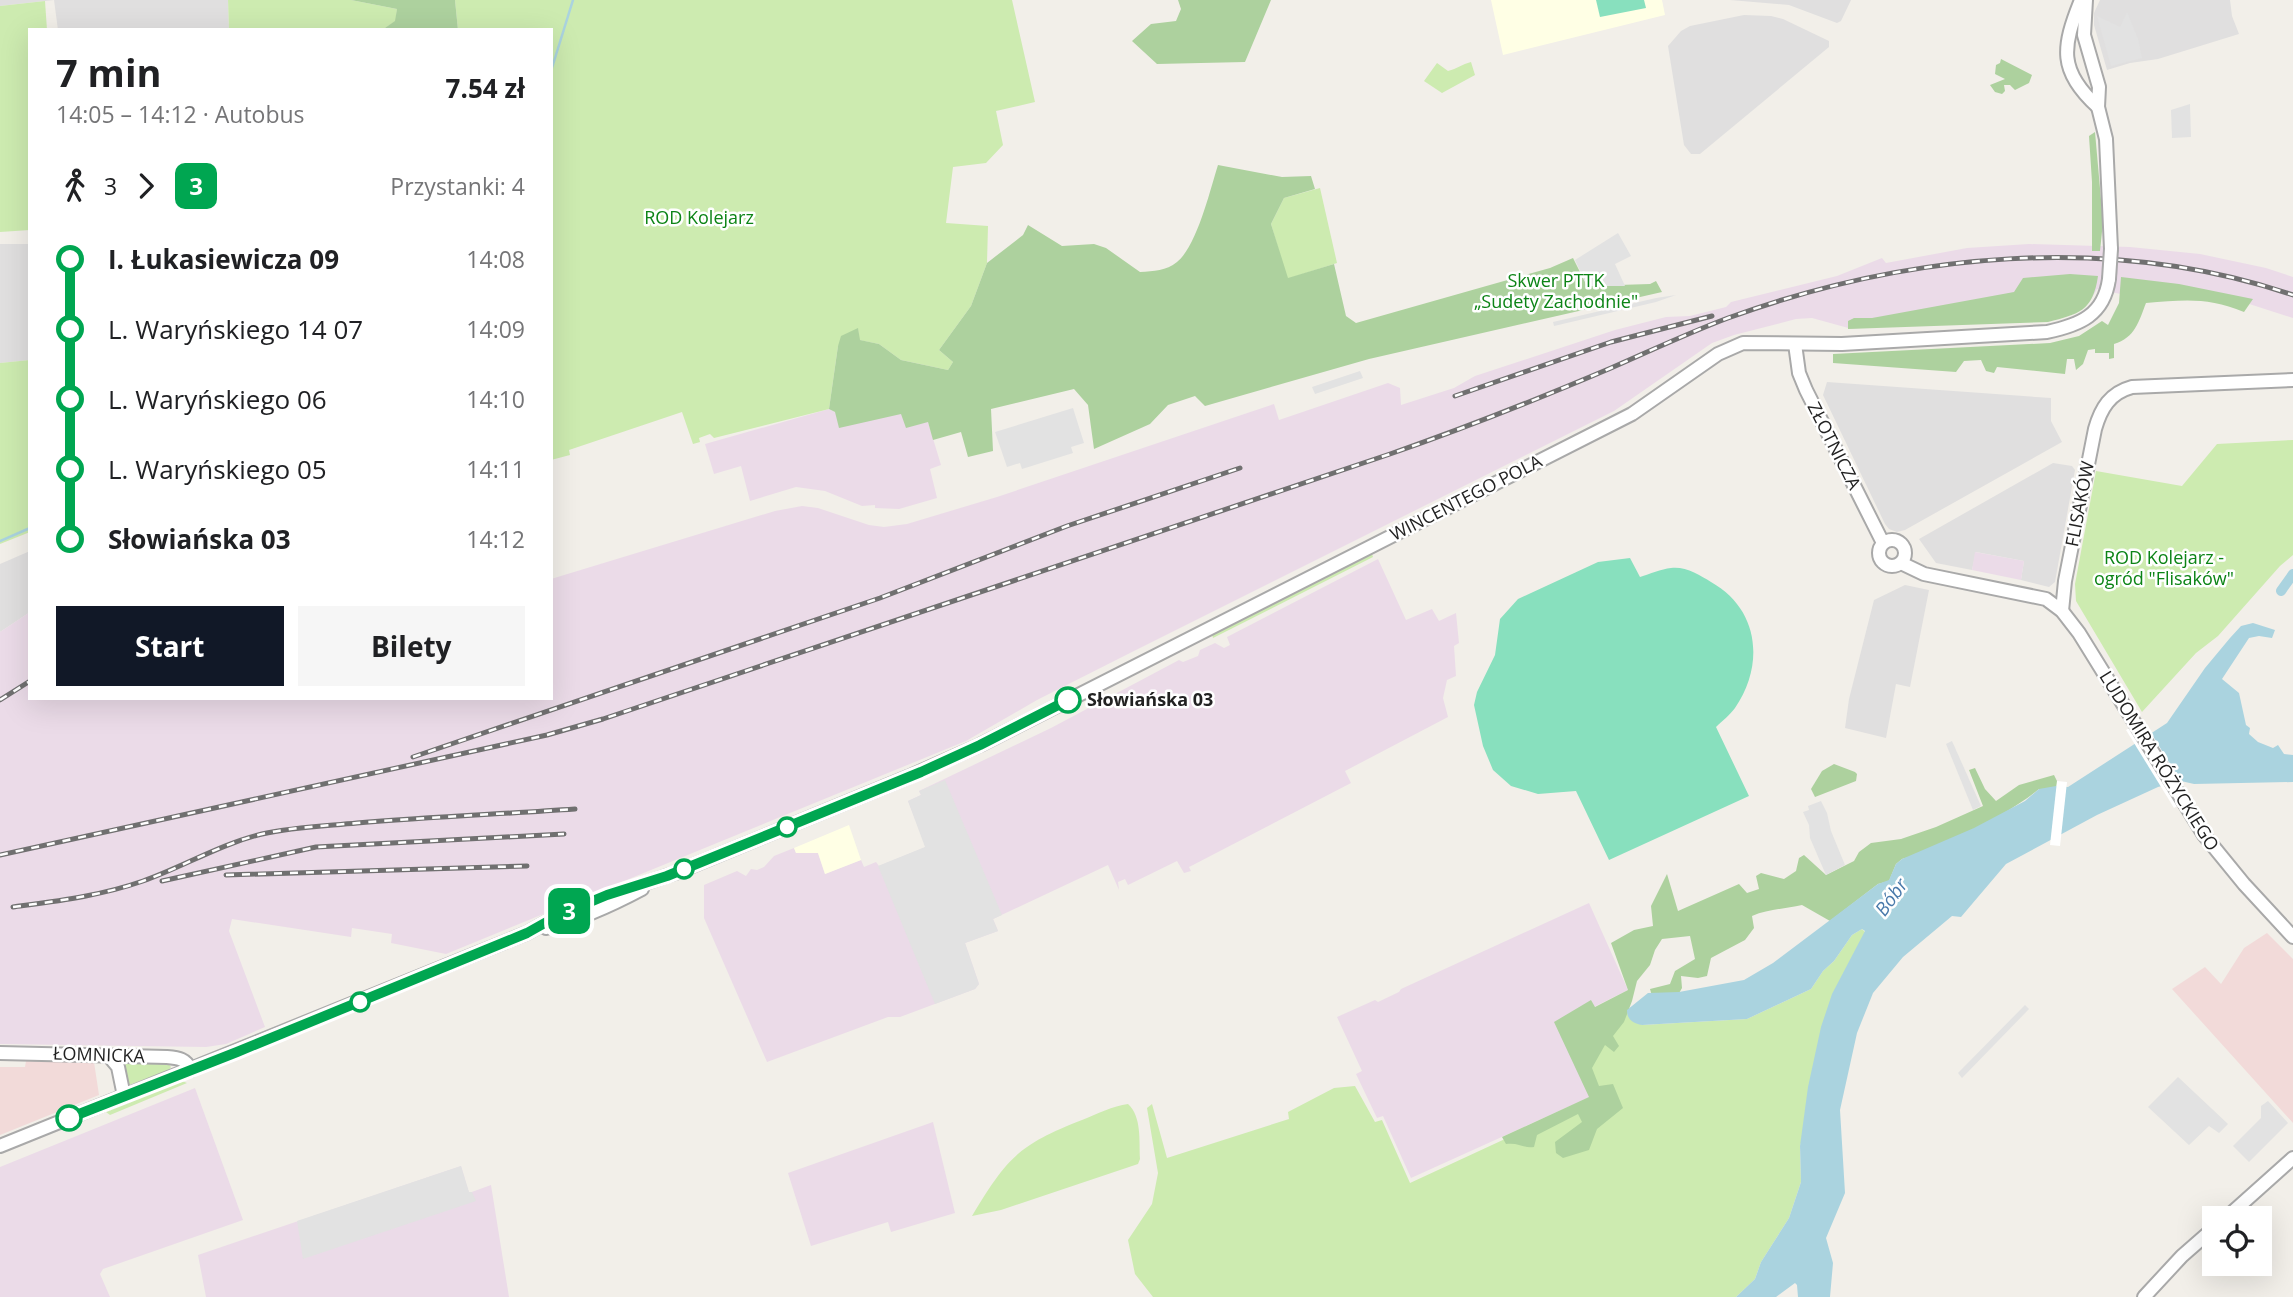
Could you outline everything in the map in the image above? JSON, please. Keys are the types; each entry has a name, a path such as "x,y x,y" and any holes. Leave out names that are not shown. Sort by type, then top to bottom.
{"street":[{"path":"2081,0 2067,34 2069,63 2081,92 2098,107"},
{"name":"WINCENTEGO POLA","path":"0,1146 532,931 563,924 667,876 980,745 1632,414 1718,354 1744,343 1855,343 2047,332 2076,324 2094,312 2105,298 2111,249 2106,139 2098,107 2099,87 2085,43 2086,0"},
{"path":"2081,92 2099,87"},
{"name":"ZŁOTNICZA","path":"1795,344 1799,373 1806,390 1883,543"},
{"name":"FLISAKÓW","path":"2062,611 2065,581 2095,429 2099,414 2107,401 2132,387 2293,380"},
{"path":"1901,563 1906,553 1902,543 1892,539 1883,543 1879,551 1883,563 1892,566 1901,563 1924,574 2046,599 2062,611"},
{"name":"LUDOMIRA RÓŻYCKIEGO","path":"2062,611 2220,857 2293,937"},
{"name":"ŁOMNICKA","path":"0,1053 179,1058 187,1062 191,1070"},
{"path":"108,1055 117,1067 124,1096"},
{"path":"2239,1206 2293,1158"},
{"path":"2144,1297 2202,1238"}],"shaded area":[{"path":"0,0 54,0 0,6"},
{"path":"54,0 228,0 229,28 58,28"},
{"path":"1491,0 1662,0 1665,15 1503,55"},
{"path":"1730,0 1851,0 1841,21 1837,23 1789,5"},
{"path":"2100,0 2230,0 2232,16 2239,34 2158,59 2107,70 2094,25 2094,13"},
{"path":"2127,12 2142,58 2111,66 2097,16 2120,27"},
{"path":"1744,15 1783,19 1829,41 1829,47 1700,154 1691,154 1684,145 1668,46 1681,31 1690,26"},
{"path":"2190,104 2191,137 2172,138 2171,110"},
{"path":"1618,233 1631,256 1615,264 1625,286 1587,286 1575,260"},
{"path":"0,244 28,244 28,360 0,363"},
{"path":"2029,244 2130,247 2200,254 2266,268 2293,277 2293,318 2237,300 2179,294 2144,299 2097,289 2089,303 1852,329 1812,318 1796,319 1734,335 1712,343 1614,411 1037,700 966,741 446,954 391,943 392,934 352,928 351,937 232,919 229,931 265,1027 226,1044 206,1047 0,1044 0,632 28,613 28,700 553,700 553,578 775,511 802,506 818,508 869,525 884,527 907,524 997,497 1274,404 1279,420 1388,383 1400,388 1401,405 1454,388 1475,376 1615,330 1666,317 1690,316 1726,307 1731,302 1837,276 1882,258 1886,263 1967,248"},
{"path":"1676,295 1554,326 1553,322 1656,298"},
{"path":"1360,371 1363,378 1315,394 1312,387"},
{"path":"1827,382 2051,398 2051,421 2062,442 1897,532 1885,524 1823,395"},
{"path":"1073,408 1084,443 1071,447 1073,453 1022,469 1020,463 1007,467 995,432"},
{"path":"829,409 835,412 901,414 928,422 941,465 930,469 937,498 899,509 875,508 875,505 862,506 825,491 796,487 750,501 741,466 714,474 705,444"},
{"path":"2053,463 2072,466 2075,470 2055,582 2049,587 2021,580 2024,561 1976,552 1972,570 1936,563 1919,539"},
{"path":"28,552 28,613 0,632 0,564"},
{"path":"1975,552 2024,561 2021,580 1972,570"},
{"path":"1378,559 1406,620 1432,609 1439,621 1456,613 1459,643 1454,646 1456,676 1447,680 1443,698 1448,717 1345,771 1351,783 1189,867 1191,871 1184,873 1177,861 1128,885 1125,879 1118,882 1119,890 1108,865 993,919 998,931 965,943 979,984 975,989 900,1017 888,1017 767,1062 704,918 704,885 737,871 746,876 751,869 764,867 774,856 794,848 796,853 818,853 825,874 861,860 864,867 876,862 879,866 926,847 908,801 921,795 919,791 1051,728 1179,660 1183,662 1198,656 1200,650 1215,643 1224,648 1230,645 1227,637"},
{"path":"1905,585 1929,590 1910,687 1896,684 1886,738 1845,728 1849,699 1874,600"},
{"path":"1952,741 1981,806 1973,810 1946,744"},
{"path":"945,780 1002,915 993,919 998,931 965,943 979,984 975,989 935,1004 878,866 925,847 908,801 921,795 919,791"},
{"path":"1821,801 1845,865 1826,875 1810,838 1809,825 1803,812 1809,810 1808,806"},
{"path":"849,825 861,860 825,874 818,853 796,853 794,848"},
{"path":"1589,903 1628,990 1594,1007 1591,1000 1590,1097 1411,1178 1383,1116 1377,1118 1356,1074 1362,1071 1337,1017 1375,1000 1378,1002"},
{"path":"2267,933 2293,959 2293,1123 2172,989 2205,967 2221,984 2244,948"},
{"path":"2025,1005 2029,1009 1962,1078 1958,1073"},
{"path":"26,1061 94,1062 99,1095 0,1135 0,1067 25,1067"},
{"path":"2178,1077 2228,1124 2219,1133 2209,1126 2189,1145 2148,1107"},
{"path":"195,1088 243,1220 103,1269 100,1274 110,1297 0,1297 0,1167"},
{"path":"2268,1101 2288,1123 2249,1162 2233,1146 2261,1118 2261,1106"},
{"path":"933,1122 955,1213 891,1232 888,1222 811,1246 788,1173"},
{"path":"461,1166 469,1193 491,1185 509,1297 206,1297 198,1255"},
{"path":"461,1166 469,1192 472,1192 476,1201 303,1259 297,1221"}],"green space":[{"path":"228,0 351,0 397,9 396,21 385,28 229,28"},
{"path":"351,0 455,0 458,28 385,28 395,21 397,9"},
{"name":"ROD Kolejarz","path":"455,0 1012,0 1035,102 996,111 1003,145 986,163 953,167 946,223 988,226 987,263 971,306 939,350 953,362 948,370 901,360 879,344 859,340 858,329 838,346 829,409 714,438 710,434 699,438 700,442 693,444 682,412 569,450 570,455 553,459 553,28 458,28"},
{"path":"1178,0 1271,0 1245,62 1157,64 1132,41 1151,24 1176,21 1181,9"},
{"path":"1596,0 1644,0 1646,8 1600,17"},
{"path":"45,1 47,28 28,28 28,230 0,232 0,6"},
{"path":"2001,59 2032,75 2029,83 2015,90 2010,85 2004,85 2005,91 2002,94 1995,92 1990,85 2005,79 1995,74 1996,65"},
{"path":"1471,62 1475,75 1442,93 1424,81 1437,63 1448,71"},
{"path":"2095,132 2103,222 2100,251 2092,251 2089,136"},
{"name":"Skwer PTTK „Sudety Zachodnie\"","path":"1218,165 1282,177 1311,176 1315,189 1284,198 1271,224 1288,278 1334,264 1346,316 1356,323 1550,268 1573,258 1587,286 1650,284 1656,281 1662,292 1369,359 1205,406 1195,396 1168,405 1150,424 1094,449 1088,405 1074,389 991,409 993,451 968,457 961,432 933,440 928,422 906,428 901,414 839,428 835,412 829,409 841,336 858,328 860,340 879,344 901,360 948,370 953,362 939,350 971,306 987,263 1023,235 1028,225 1062,246 1094,244 1106,248 1140,272 1164,269 1177,262 1191,244"},
{"path":"1320,188 1337,263 1287,279 1271,224 1284,198"},
{"path":"2070,274 2098,276 2092,297 2083,309 2076,313 2048,322 1848,329 1848,321 1854,318 1872,318 2014,292 2023,278"},
{"path":"2121,277 2179,284 2253,299 2244,312 2207,302 2146,303 2132,333 2114,344 2114,358 2109,359 2109,353 2088,350 2083,364 2076,370 2074,359 2067,359 2065,374 1997,367 1994,373 1986,371 1981,360 1964,361 1956,372 1833,363 1833,354 2050,343 2079,336 2102,321 2108,325 2119,303"},
{"path":"28,360 28,533 0,544 0,363"},
{"name":"ROD Kolejarz - ogród \"Flisaków\"","path":"2293,440 2293,555 2142,712 2076,601 2075,584 2096,471 2182,486 2217,444"},
{"path":"1372,554 1373,557 1213,638 1212,635"},
{"path":"1630,558 1640,577 1663,569 1676,568 1702,577 1727,593 1748,622 1753,656 1751,674 1735,708 1716,727 1749,796 1609,860 1576,791 1538,794 1511,786 1493,770 1483,746 1474,705 1477,692 1495,655 1500,619 1518,599 1598,562"},
{"path":"1834,764 1855,772 1856,781 1815,797 1811,789 1822,771"},
{"path":"1975,768 1985,789 1996,801 2019,785 2054,775 2057,781 2056,795 2039,789 1974,830 1902,859 1896,864 1889,881 1878,884 1830,921 1802,905 1752,916 1754,928 1745,940 1711,958 1707,976 1681,976 1682,988 1678,995 1652,996 1650,989 1670,984 1675,971 1695,959 1690,936 1662,939 1650,965 1637,981 1624,1022 1613,1036 1619,1046 1614,1052 1605,1045 1592,1068 1599,1086 1613,1084 1623,1108 1597,1129 1589,1150 1563,1158 1556,1153 1555,1142 1582,1122 1578,1114 1537,1135 1534,1147 1506,1144 1502,1137 1589,1097 1554,1022 1591,1000 1595,1007 1628,990 1611,943 1634,930 1653,926 1651,906 1667,874 1678,911 1739,884 1747,893 1759,889 1756,876 1761,873 1784,879 1796,871 1799,858 1804,855 1826,875 1854,861 1859,852 1871,843 1901,839 1983,806 1969,770"},
{"path":"1862,929 1866,933 1800,1146 1801,1182 1789,1218 1761,1262 1755,1279 1736,1297 1153,1297 1135,1274 1128,1240 1152,1204 1158,1173 1147,1108 1152,1104 1167,1158 1289,1119 1288,1112 1334,1088 1355,1086 1375,1122 1382,1120 1410,1183 1598,1096 1588,1066 1627,1010 1642,1025 1747,1019 1811,989 1852,935"},
{"path":"124,1062 167,1062 171,1067 129,1085"},
{"path":"182,1081 187,1083 110,1115 106,1112"},
{"path":"1128,1104 1138,1122 1138,1164 1001,1210 972,1216 1005,1167 1028,1146 1060,1129 1111,1108"}],"water":[{"name":"Bóbr","path":"2253,623 2275,630 2272,638 2249,638 2222,679 2239,693 2246,725 2250,728 2249,734 2258,742 2273,748 2278,745 2284,754 2293,755 2293,782 2194,784 2181,781 2158,787 2097,815 2006,864 1961,917 1952,916 1903,957 1873,993 1857,1033 1840,1110 1845,1193 1826,1238 1833,1263 1830,1297 1798,1297 1795,1283 1776,1297 1736,1297 1755,1279 1761,1262 1789,1218 1801,1182 1800,1146 1808,1087 1821,1027 1832,994 1865,931 1862,929 1852,935 1811,989 1747,1019 1642,1025 1631,1020 1627,1010 1648,993 1679,992 1744,980 1773,963 1878,884 1889,880 1896,864 1902,859 1974,828 2025,801 2039,789 2068,787 2167,723 2205,668 2230,638 2241,626"}],"pier":[{"path":"2143,720 2191,798 2174,808 2126,730"},
{"path":"2057,781 2067,782 2060,846 2050,845"}],"waterway":[{"path":"553,65 573,0"},
{"path":"0,541 28,529"},
{"path":"2281,591 2293,574"}],"railway":[{"path":"0,855 547,735 603,719 1390,454 1529,402 1728,318 1796,296 1866,278 1937,266 2009,259 2081,258 2153,263 2224,276 2293,295"},
{"path":"1455,396 1611,342 1712,316"},
{"path":"413,757 880,598 1067,526 1240,468"},
{"path":"0,700 28,682"},
{"path":"13,907 111,891 158,875 246,838 274,832 384,821 575,809"},
{"path":"162,881 316,847 564,834"},
{"path":"226,875 527,866"}],"bus line":[{"name":"3","path":"69,1118 532,931 559,915 607,895 667,876 908,777 980,745 1068,700"}],"place":[{"name":"Słowiańska 03","path":"1068,700"}]}
